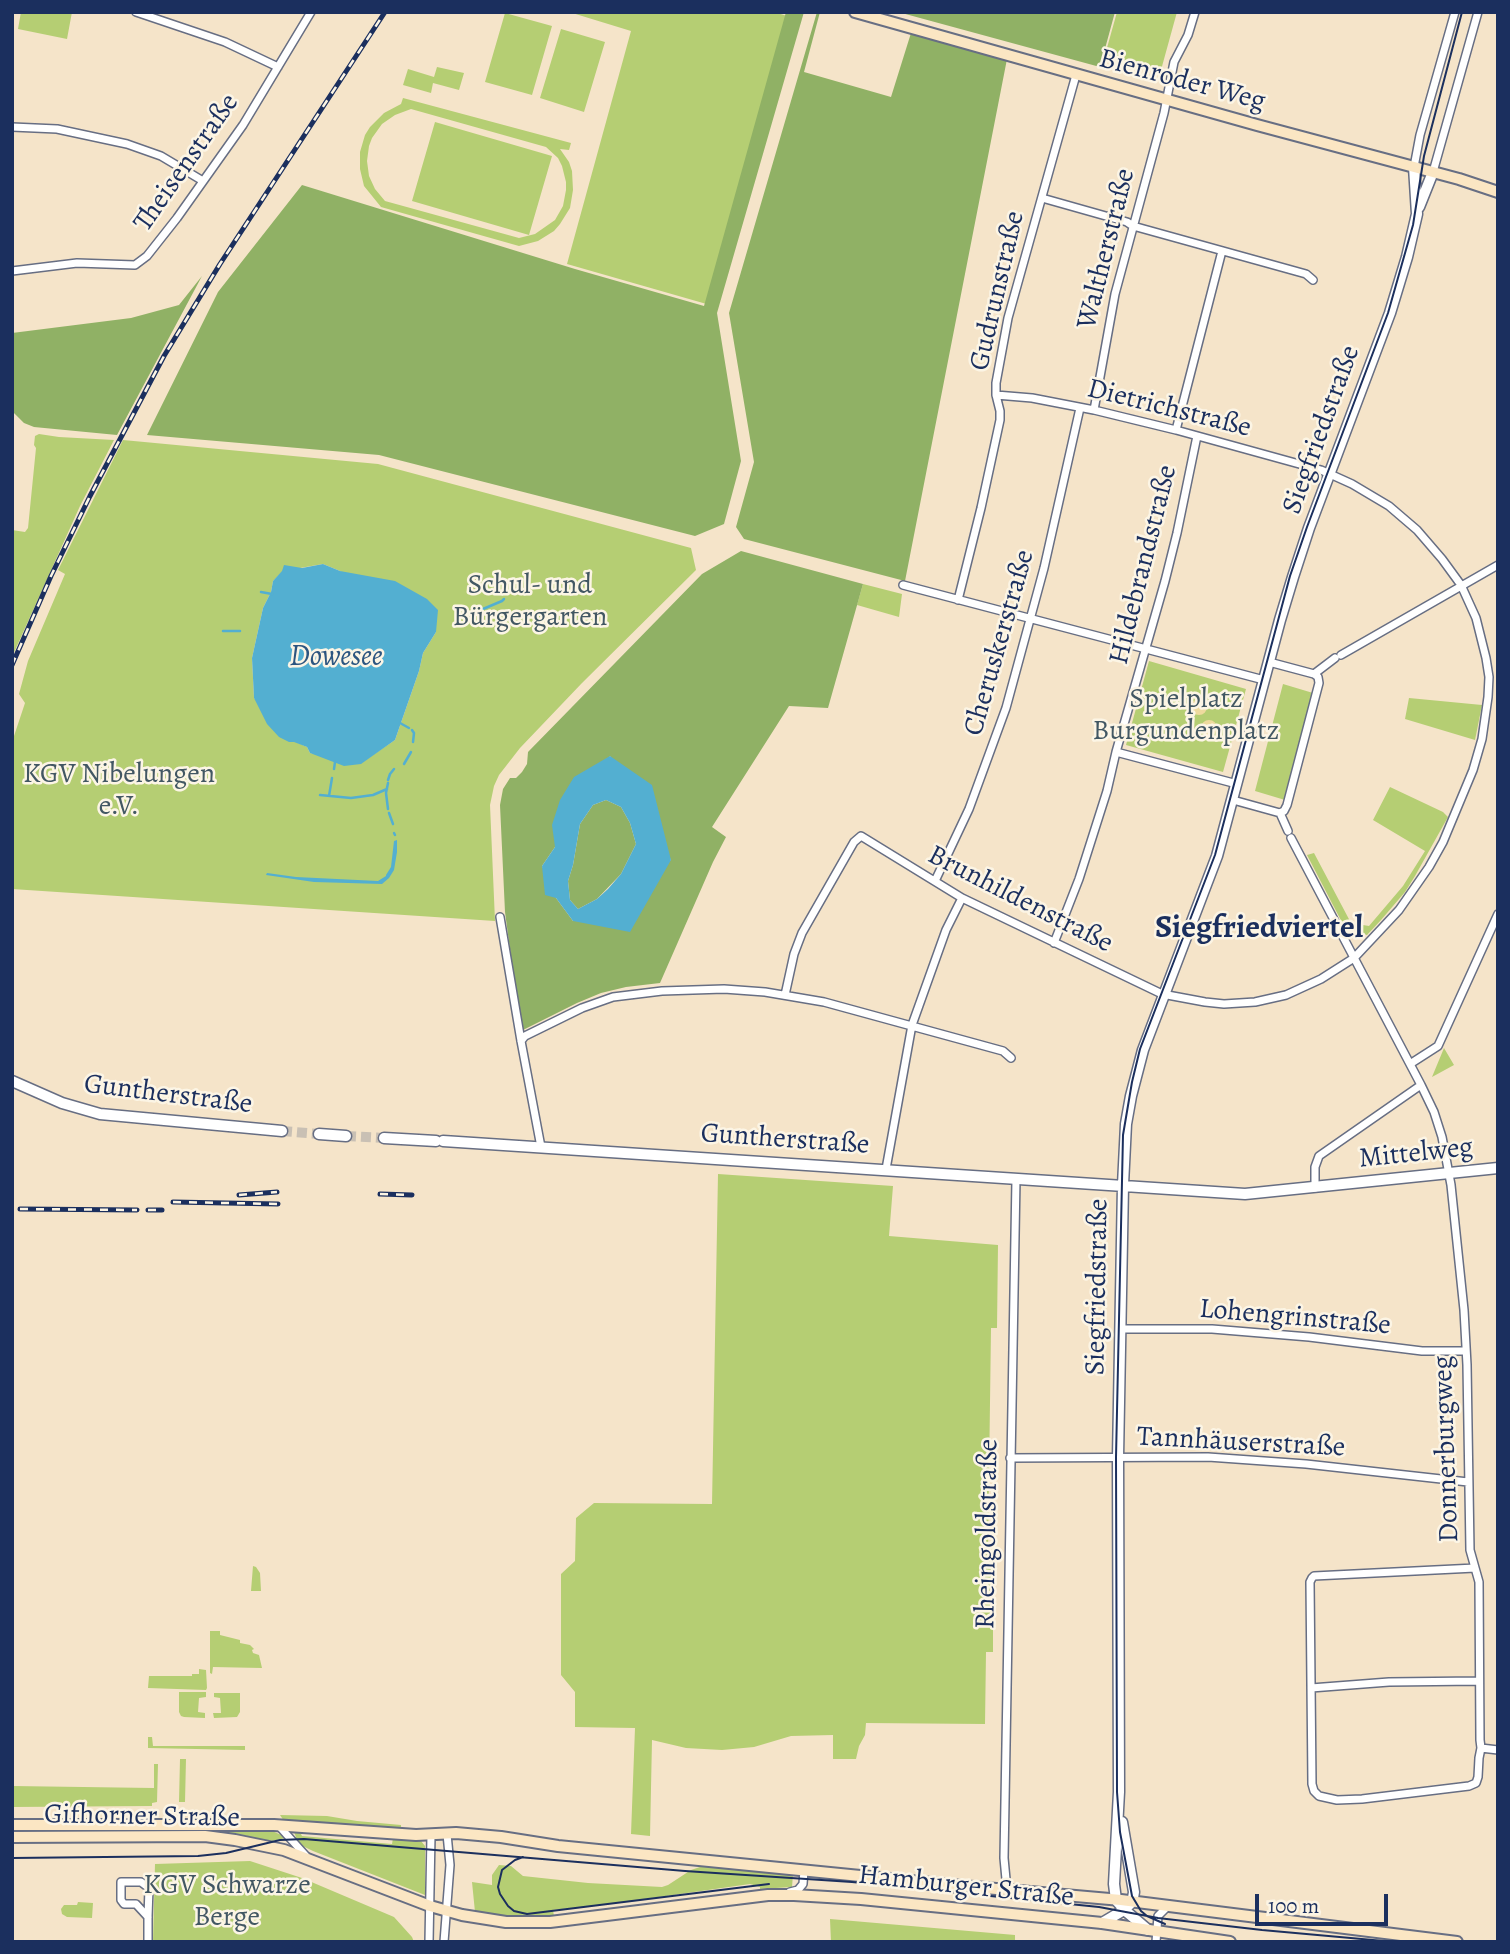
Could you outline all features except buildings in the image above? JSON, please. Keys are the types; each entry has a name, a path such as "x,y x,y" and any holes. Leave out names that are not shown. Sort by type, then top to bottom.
{"main road":[{"name":"Bienroder Weg","path":"855,12 1498,192"},
{"name":"Gifhorner Straße","path":"12,1825 278,1825 447,1834"},
{"name":"Hamburger Straße","path":"447,1834 501,1837 558,1846 1116,1900 1128,1906 1168,1906 1457,1942"},
{"name":"Gifhorner Straße","path":"12,1837 205,1836 258,1844 310,1860 446,1911"},
{"name":"Hamburger Straße","path":"446,1911 494,1920 538,1923 779,1894 861,1899 1102,1923 1154,1934 1230,1942"}],"street":[{"path":"136,12 225,41 278,67"},
{"name":"Theisenstraße","path":"12,271 77,263 138,263 155,247 243,125 311,12"},
{"name":"Waltherstraße","path":"1094,410 1115,294 1167,100 1174,62 1188,35 1195,12"},
{"path":"1414,167 1420,135 1455,12"},
{"path":"1433,172 1478,12"},
{"name":"Gudrunstraße","path":"958,600 1000,420 996,383 1008,318 1076,75"},
{"path":"12,127 57,130 127,144 161,156 203,181"},
{"name":"Siegfriedstraße","path":"1414,167 1417,214"},
{"name":"Siegfriedstraße","path":"1128,1906 1134,1892 1121,1849 1119,1792 1118,1457 1123,1185 1125,1135 1131,1096 1143,1050 1213,867 1293,577 1390,313 1417,214 1433,172"},
{"path":"1042,198 1307,274 1312,280"},
{"path":"1176,430 1222,250"},
{"name":"Dietrichstraße","path":"996,394 1094,410 1176,430 1329,474 1370,494 1406,519 1430,543 1461,585 1482,637 1489,677 1482,740 1459,807 1429,867 1399,910 1354,958"},
{"name":"Cheruskerstraße","path":"935,881 969,809 1006,708 1058,513 1080,408"},
{"name":"Hildebrandstraße","path":"1055,943 1087,856 1107,791 1177,533 1197,436"},
{"path":"1314,674 1338,656 1498,565"},
{"path":"903,585 1264,680"},
{"path":"1233,800 1280,813 1284,811 1316,694 1319,682 1314,674 1269,662"},
{"path":"1116,752 1237,784"},
{"name":"Donnerburgweg","path":"1280,813 1421,1085 1442,1137 1449,1173 1466,1351 1469,1550 1479,1582 1481,1748 1476,1783 1362,1799 1325,1799 1314,1791 1311,1775 1311,1688"},
{"name":"Brunhildenstraße","path":"785,995 794,954 802,933 854,842 861,836 962,898 1164,995 1224,1004 1270,1000 1306,987 1354,958"},
{"path":"886,1169 912,1025 933,962 962,898"},
{"path":"1410,1064 1438,1046 1498,914"},
{"path":"500,917 541,1147"},
{"path":"521,1041 525,1036 606,999 662,991 724,989 824,1002 1003,1051 1011,1058"},
{"name":"Guntherstraße","path":"12,1081 40,1095 100,1114 282,1131"},
{"path":"1315,1188 1315,1167 1319,1156 1421,1085"},
{"path":"319,1135 346,1136"},
{"name":"Guntherstraße","path":"384,1138 1245,1194 1315,1188"},
{"name":"Mittelweg","path":"1315,1188 1498,1168"},
{"name":"Rheingoldstraße","path":"1007,1890 1004,1858 1016,1178"},
{"name":"Lohengrinstraße","path":"1121,1329 1212,1329 1309,1337 1422,1351 1466,1351"},
{"name":"Tannhäuserstraße","path":"1010,1458 1208,1457 1306,1464 1468,1482"},
{"path":"1475,1568 1314,1576 1310,1581 1311,1688 1389,1682 1479,1681"},
{"path":"1481,1748 1498,1750"},
{"name":"Gifhorner Straße","path":"278,1825 310,1860"},
{"path":"443,1942 450,1865 447,1834"},
{"path":"429,1942 431,1835"},
{"name":"Siegfriedstraße","path":"1116,1900 1114,1870 1121,1849"},
{"name":"Hamburger Straße","path":"779,1894 797,1890 803,1884 804,1870"},
{"path":"148,1917 136,1904 124,1904 121,1900 121,1882 141,1882 149,1888 148,1942"},
{"path":"1102,1923 1128,1906 1154,1934"},
{"path":"1154,1934 1158,1916 1168,1906"}],"green space":[{"path":"21,12 72,12 67,39 18,29"},
{"path":"569,12 774,12 794,18 710,305 567,264 631,31"},
{"path":"786,12 804,12 717,313 741,461 724,524 695,536 379,455 147,435 218,292 302,185 704,306"},
{"path":"817,12 820,12 804,72 891,97 911,33 1007,59 905,581 744,539 736,527 754,462 729,313"},
{"path":"898,12 1115,12 1100,67"},
{"path":"1117,12 1177,12 1161,70 1105,55"},
{"path":"505,13 552,26 532,95 485,82"},
{"path":"561,29 605,42 584,112 540,98"},
{"path":"437,67 464,73 459,90 433,83 431,93 403,85 408,69 434,77"},
{"path":"403,98 571,143 569,150 560,149 572,171 573,190 570,208 560,224 538,241 519,246 381,207 364,186 360,152 370,127 384,113 401,104","holes":["411,109 546,147 562,166 566,182 563,206 555,220 535,234 519,238 385,201 369,176 367,161 372,138 382,124"]},
{"path":"435,122 552,156 529,235 412,201"},
{"path":"202,276 117,435 34,427 24,423 12,411 12,333 131,318 179,305"},
{"path":"39,434 114,440 80,506 12,657 12,530 25,532 28,528 35,436"},
{"path":"123,440 378,464 691,548 696,570 582,683 520,748 499,775 490,805 495,921 12,889 12,742 25,703 19,694 28,661 65,574 58,570","holes":["323,564 340,571 436,632 423,653 395,740 361,763 310,753 307,747 294,741 254,698 252,658 263,608 273,581 283,571"]},
{"path":"741,551 863,584 828,708 789,706 712,827 726,837 660,983 601,993 521,1031 505,912 500,805 503,789 510,778 516,778 522,772 527,764 528,752 702,574","holes":["610,756 671,860 573,921 556,898 542,866"]},
{"path":"863,584 902,594 899,617 857,605"},
{"name":"Spielplatz Burgundenplatz","path":"1149,661 1246,689 1223,772 1126,745"},
{"path":"1283,684 1313,693 1285,800 1255,791"},
{"path":"1409,698 1482,705 1475,740 1405,719"},
{"path":"1390,787 1443,812 1448,817 1405,892 1381,920 1367,935 1347,932 1307,855 1314,853 1351,923 1369,926 1403,886 1425,851 1373,820"},
{"path":"606,800 621,807 630,823 636,844 621,874 597,899 578,909 570,900 568,881 580,824 593,805"},
{"path":"1444,1048 1454,1065 1432,1077"},
{"path":"718,1174 893,1186 889,1236 998,1245 997,1328 991,1328 988,1551 993,1551 993,1652 986,1652 985,1724 866,1723 865,1735 856,1759 833,1759 833,1735 791,1736 754,1747 722,1750 686,1748 652,1740 650,1836 631,1834 635,1728 575,1727 575,1692 561,1675 561,1574 575,1561 576,1518 594,1503 712,1504"},
{"path":"253,1566 260,1573 261,1591 251,1591"},
{"path":"210,1631 220,1631 220,1635 250,1645 254,1649 253,1653 259,1655 262,1668 213,1667 212,1674 210,1673"},
{"path":"199,1669 206,1670 206,1690 148,1688 149,1676 192,1676 199,1674"},
{"path":"179,1692 206,1692 206,1697 199,1698 198,1712 205,1713 205,1718 181,1716"},
{"path":"214,1693 240,1693 240,1712 237,1717 214,1718 213,1713 221,1713 220,1698 214,1697"},
{"path":"148,1737 152,1737 153,1746 245,1746 245,1750 148,1748"},
{"path":"180,1759 186,1759 185,1802 179,1802"},
{"path":"154,1764 158,1764 157,1802 152,1803 152,1806 12,1807 12,1786 154,1788"},
{"path":"280,1815 327,1816 401,1825 401,1829 284,1821"},
{"path":"196,1828 272,1831 286,1837 296,1837 294,1832 300,1832 302,1836 392,1844 393,1838 421,1841 425,1846 425,1895 286,1838 267,1842 244,1835 205,1832 12,1832"},
{"name":"KGV Schwarze Berge","path":"250,1861 302,1878 394,1917 414,1942 153,1942 155,1864"},
{"path":"499,1865 511,1866 523,1876 662,1887 691,1870 706,1865 793,1874 792,1887 760,1889 750,1884 553,1910 554,1916 527,1918 475,1912 472,1882 492,1885 492,1875"},
{"path":"78,1902 93,1903 92,1918 67,1917 62,1914 64,1905 77,1905"},
{"path":"830,1919 1015,1935 1015,1942 831,1942"}],"sand":[{"path":"1199,699 1207,707 1199,715 1191,707"},
{"path":"1209,720 1215,722 1215,734 1209,736 1203,734 1201,728 1203,722"}],"water":[{"name":"Dowesee","path":"323,564 340,571 395,581 427,599 438,610 436,632 423,653 395,740 361,764 344,766 310,753 307,747 279,737 267,724 254,698 252,658 263,608 273,581 284,565 302,568"},
{"path":"610,756 652,785 671,860 630,932 573,921 556,898 545,895 542,866 555,847 552,825 560,800 574,777","holes":["606,800 621,807 630,823 636,844 621,874 608,889 597,899 578,909 570,900 568,881 580,824 593,805"]},
{"path":"397,840 394,870 382,884 314,882 266,875 378,881 386,876 391,867 394,841"}],"waterway":[{"path":"261,592 272,594"},
{"path":"479,612 504,599"},
{"path":"223,631 240,631"},
{"path":"400,723 409,728"},
{"path":"412,730 413,742"},
{"path":"404,764 411,752"},
{"path":"334,769 335,762"},
{"path":"388,780 394,769"},
{"path":"329,796 332,778"},
{"path":"388,783 388,809"},
{"path":"320,795 351,798 373,795 387,789"},
{"path":"389,813 393,824"}],"tunnel":[{"path":"282,1131 319,1134"},
{"path":"346,1136 384,1138"}],"tram line":[{"path":"1165,1924 1141,1911 1132,1896 1120,1832 1117,1792 1116,1457 1123,1135 1140,1049 1215,855 1290,576 1388,313 1413,225 1424,156 1462,12"},
{"path":"12,1858 198,1856 226,1853 280,1840 304,1839 852,1882 1099,1907 1158,1918 1262,1930 1395,1942"},
{"path":"523,1857 502,1870 498,1887 508,1906 514,1911 527,1914 769,1884"}],"railway":[{"path":"12,665 90,496 164,356 220,264 385,12"},
{"path":"239,1195 277,1192"},
{"path":"380,1194 412,1195"},
{"path":"173,1202 278,1204"},
{"path":"20,1209 137,1210"},
{"path":"148,1210 162,1210"}],"district":[{"name":"Siegfriedviertel","path":"1259,929"}],"park label":[{"name":"Schul- und Bürgergarten","path":"530,602"},
{"name":"KGV Nibelungen e.V.","path":"119,791"}]}
